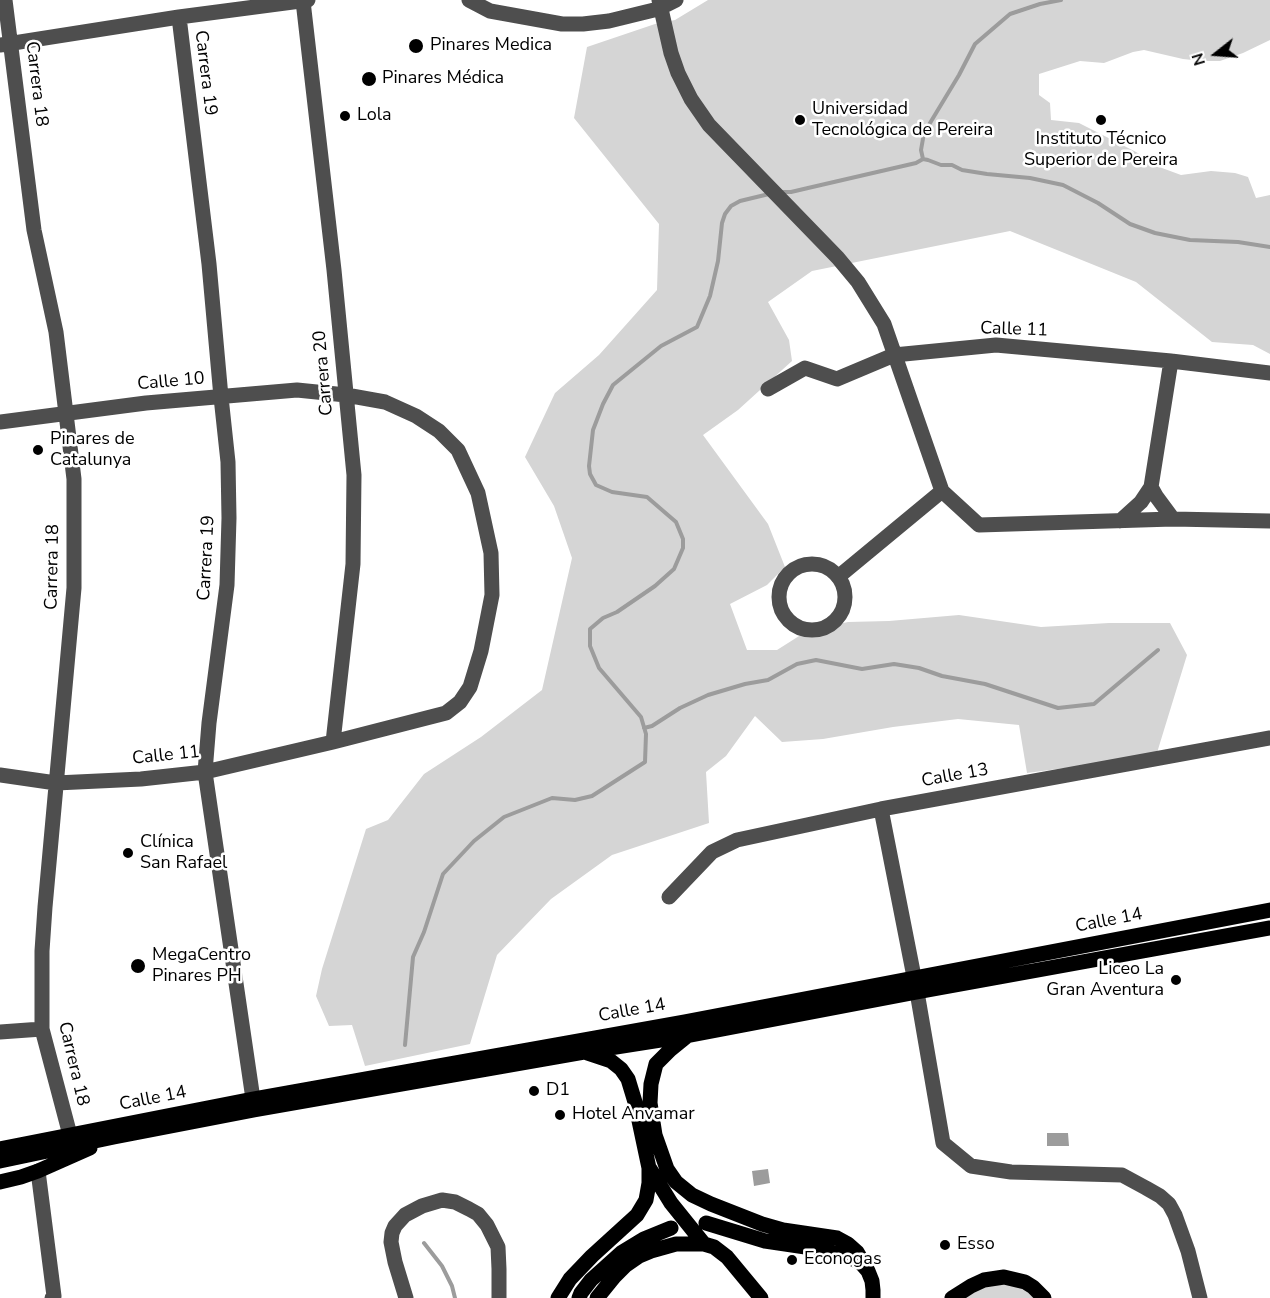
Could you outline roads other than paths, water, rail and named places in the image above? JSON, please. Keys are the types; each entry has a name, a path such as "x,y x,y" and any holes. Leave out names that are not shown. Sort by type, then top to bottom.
{"main road":[{"name":"Calle 14","path":"0,1149 41,1147 114,1137 254,1110 686,1036 1270,910"},
{"name":"Calle 14","path":"0,1161 70,1135 253,1099 628,1032 1270,928"},
{"path":"628,1032 652,1053 656,1064"},
{"path":"686,1036 656,1064 651,1084 650,1102 655,1135 667,1169 676,1182 692,1195 762,1224 783,1230 837,1238 848,1244 857,1252 868,1271 872,1281 873,1298"},
{"path":"558,1298 570,1279 637,1215 646,1200 650,1183 649,1168 628,1079 621,1069 610,1061 584,1052"},
{"path":"0,1139 70,1135"},
{"path":"0,1182 38,1171 114,1137"},
{"path":"649,1168 671,1203 704,1244"},
{"path":"706,1223 765,1241 849,1257 861,1263 868,1271"},
{"path":"579,1298 591,1280 621,1253 644,1239 671,1228"},
{"path":"597,1298 614,1277 639,1256 676,1244 704,1244 714,1247 727,1257 761,1298"},
{"path":"952,1298 984,1280 1004,1277 1024,1282 1044,1298"}],"street":[{"name":"Carrera 18","path":"5,0 6,45 34,230 56,332 74,479 75,588 43,929 42,1029 70,1135"},
{"path":"6,45 179,17 308,0"},
{"path":"468,0 490,11 562,24 609,21 658,9 676,0"},
{"path":"659,0 671,53 691,99 709,125 838,258 858,282 884,324 942,491 979,525 1173,519 1270,521"},
{"name":"Carrera 20","path":"303,1 334,270 354,475 353,564 333,742"},
{"name":"Carrera 19","path":"179,17 209,264 228,462 227,585 205,772 253,1099"},
{"name":"Calle 11","path":"768,389 805,368 837,379 894,355 996,345 1170,361 1270,374"},
{"path":"1120,521 1142,502 1151,487 1170,361"},
{"name":"Calle 10","path":"0,422 146,403 297,390 385,402 417,416 439,431 458,450 478,493 491,553 492,595 481,651 470,687 460,702 446,713 333,742"},
{"path":"1151,487 1173,519"},
{"path":"838,577 942,491"},
{"path":"808,564 819,565 838,577 845,597 843,608 831,625 811,631 800,629 784,615 779,594 788,574 797,567 808,564"},
{"name":"Calle 13","path":"669,897 712,852 736,840 881,809 1270,738"},
{"name":"Calle 11","path":"0,775 56,783 141,779 205,772 333,742"},
{"path":"881,809 916,985 943,1143 971,1166 1011,1172 1122,1175 1160,1196 1169,1204 1175,1215 1188,1251 1200,1298"},
{"path":"0,1032 42,1029"},
{"path":"38,1171 53,1297"},
{"path":"406,1298 395,1262 392,1233 405,1215 422,1206 442,1200 455,1202 470,1209 487,1224 498,1247 499,1298"}],"waterway":[{"path":"923,159 921,150 924,133 975,44 1010,14 1061,0"},
{"path":"779,192 791,192 916,163 923,159 941,165 952,165 962,170 1030,178 1063,185 1098,203 1130,224 1155,233 1190,240 1238,242 1270,247"},
{"path":"405,1045 413,957 424,932 443,874 474,841 504,817 552,798 575,800 592,796 645,762 646,734 641,717 599,668 590,646 590,629 603,618 617,612 655,586 674,569 683,548 683,539 676,522 647,497 612,492 596,485 590,474 589,466 593,430 613,385 661,346 697,327 710,296 725,214 731,206 740,201 769,194"},
{"path":"644,728 652,726 680,708 708,695 768,680 797,664 816,660 862,669 894,664 919,668 942,676 985,684 1058,708 1094,704 1158,650"},
{"path":"424,1243 442,1266 455,1298"}],"place":[{"name":"Pinares Medica","path":"416,46"},
{"name":"Pinares Médica","path":"369,79"},
{"name":"Lola","path":"345,116"},
{"name":"Universidad Tecnológica de Pereira","path":"800,120"},
{"name":"Instituto Técnico Superior de Pereira","path":"1101,120"},
{"name":"Pinares de Catalunya","path":"38,450"},
{"name":"Clínica San Rafael","path":"128,853"},
{"name":"MegaCentro Pinares PH","path":"138,966"},
{"name":"Liceo La Gran Aventura","path":"1176,980"},
{"name":"D1","path":"534,1091"},
{"name":"Hotel Anvamar","path":"560,1115"},
{"name":"Esso","path":"945,1245"},
{"name":"Econogas","path":"792,1260"}]}
